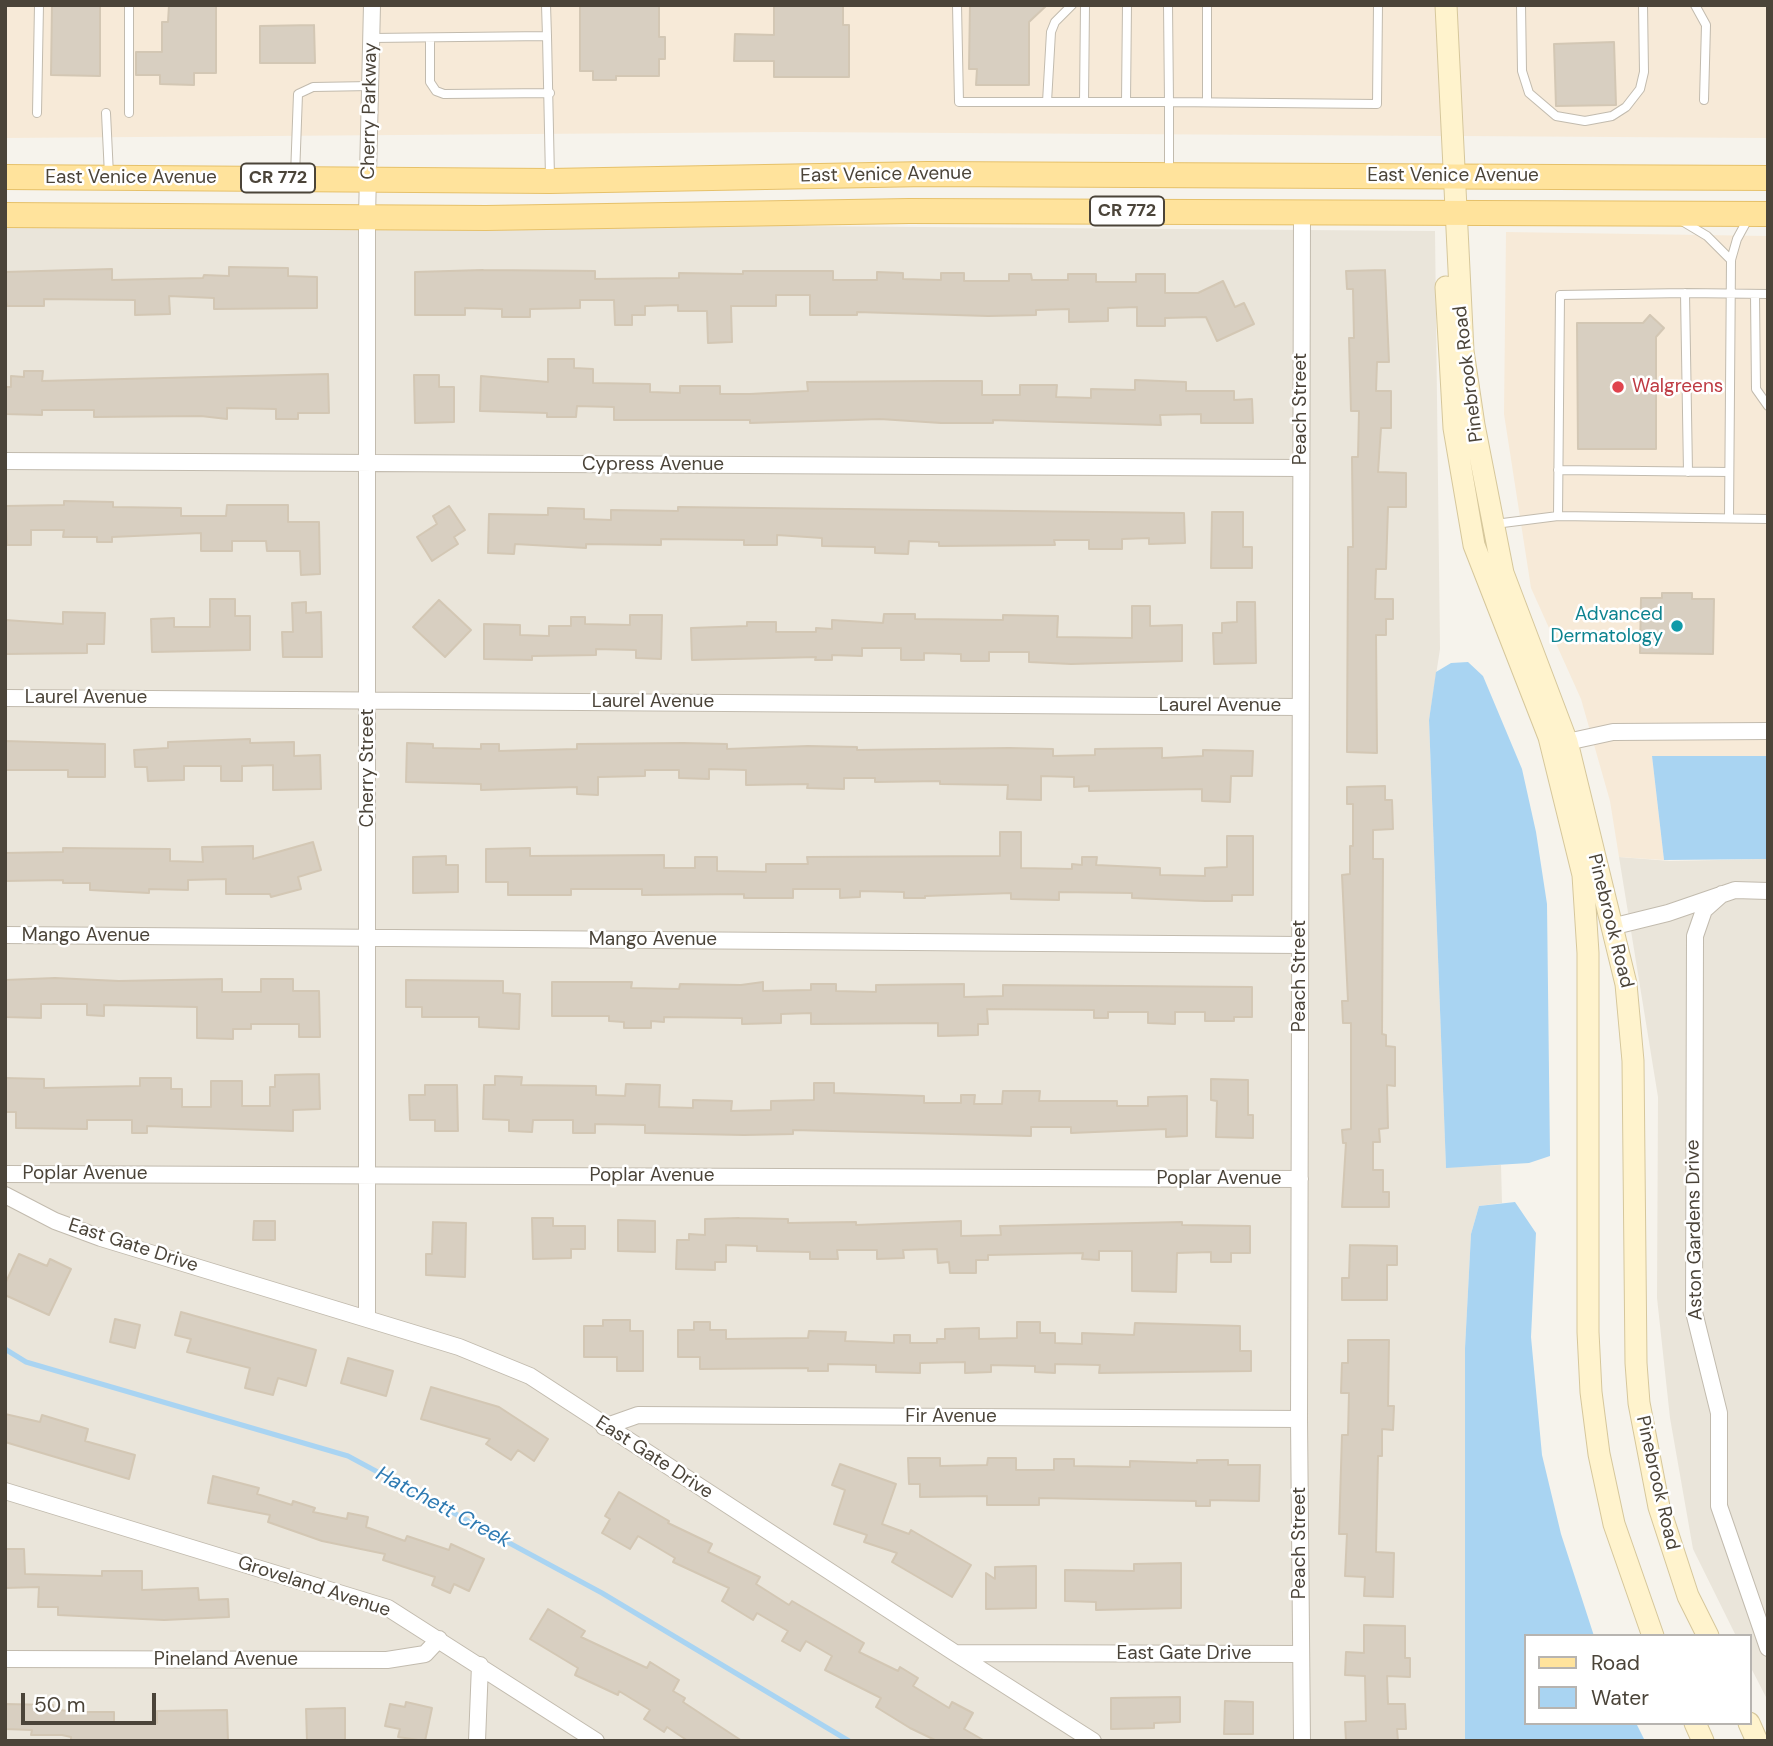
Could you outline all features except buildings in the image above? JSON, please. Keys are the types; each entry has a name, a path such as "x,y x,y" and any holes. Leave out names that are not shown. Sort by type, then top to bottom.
{"main road":[{"name":"East Venice Avenue","path":"5,177 550,181 927,174 1768,177"},
{"name":"East Venice Avenue","path":"5,215 367,217 909,211 1760,214"}],"street":[{"name":"Cherry Parkway","path":"367,217 372,5"},
{"name":"Pinebrook Road","path":"1446,5 1456,212 1446,258 1447,336 1464,426 1503,573 1567,742 1626,984 1632,1031 1636,1363 1639,1403 1659,1507 1689,1596 1706,1634"},
{"name":"Peach Street","path":"1302,212 1299,1419 1302,1741"},
{"name":"Cherry Street","path":"367,217 367,1319"},
{"name":"Pinebrook Road","path":"1464,426 1474,545 1549,737 1583,875 1588,953 1591,1392 1599,1454 1614,1524 1652,1634"},
{"name":"Cypress Avenue","path":"5,461 1301,468"},
{"name":"Laurel Avenue","path":"5,698 1300,707"},
{"path":"1567,742 1613,732 1768,731"},
{"path":"1611,927 1668,913 1743,889 1768,891"},
{"name":"Aston Gardens Drive","path":"1722,894 1704,910 1695,936 1693,1312 1718,1413 1719,1506 1768,1648"},
{"path":"1668,913 1687,925 1695,936"},
{"name":"Mango Avenue","path":"5,935 1300,945"},
{"name":"Poplar Avenue","path":"5,1174 1300,1179"},
{"name":"East Gate Drive","path":"5,1195 55,1221 102,1238 486,1356 509,1366 548,1387 604,1427 955,1653 1301,1654"},
{"name":"Fir Avenue","path":"604,1427 638,1415 1299,1419"},
{"name":"Groveland Avenue","path":"5,1491 381,1605 439,1639 596,1741"},
{"name":"Pineland Avenue","path":"5,1659 387,1660 425,1654 439,1639"},
{"path":"955,1653 1093,1741"},
{"path":"477,1741 480,1665"},
{"path":"1696,1725 1703,1741"},
{"path":"1750,1725 1757,1741"}],"lane":[{"path":"37,113 39,5"},
{"path":"129,5 129,113"},
{"path":"546,5 550,181"},
{"path":"957,5 958,102 1377,104 1378,5"},
{"path":"1046,102 1051,32 1055,22 1072,5"},
{"path":"1084,102 1086,5"},
{"path":"1126,102 1127,5"},
{"path":"1168,5 1169,175"},
{"path":"1207,5 1207,102"},
{"path":"1521,5 1522,71 1529,93 1546,110 1562,119 1584,121 1604,119 1626,107 1640,89 1644,72 1643,5"},
{"path":"1695,5 1706,26 1704,100"},
{"path":"372,38 547,36"},
{"path":"430,38 430,82 436,90 444,93 550,93"},
{"path":"295,178 298,94 313,87 371,86"},
{"path":"106,113 109,178"},
{"path":"1670,213 1707,236 1731,260"},
{"path":"1729,518 1731,260 1737,239 1760,214"},
{"path":"1685,293 1688,472"},
{"path":"1755,294 1763,392 1768,406"},
{"path":"1558,516 1560,295 1768,294"},
{"path":"1558,470 1729,472"},
{"path":"1492,524 1558,516 1768,519"}],"shaded area":[{"path":"5,5 1437,5 1443,136 796,132 5,138"},
{"path":"1456,5 1768,5 1768,138 1462,136"},
{"path":"665,225 1435,231 1440,649 1429,720 1446,1167 1501,1165 1502,1203 1479,1206 1471,1234 1465,1348 1465,1741 5,1741 5,226"},
{"path":"1506,232 1768,236 1768,756 1652,756 1664,860 1619,857 1610,801 1581,699 1531,588 1504,414"},
{"path":"1619,857 1670,861 1768,859 1768,1701 1752,1670 1752,1634 1735,1634 1693,1549 1670,1418 1657,1298 1658,1097"}],"water":[{"path":"1468,662 1483,676 1522,769 1536,832 1547,904 1550,1156 1529,1163 1446,1168 1429,720 1436,672 1451,663"},
{"path":"1652,756 1768,756 1768,859 1664,860"},
{"path":"1515,1202 1536,1233 1531,1337 1542,1455 1561,1534 1593,1634 1524,1634 1524,1725 1637,1725 1645,1741 1465,1741 1465,1348 1471,1234 1479,1206"}],"waterway":[{"name":"Hatchett Creek","path":"5,1349 26,1362 348,1456 602,1593 849,1741"}],"place":[{"name":"Walgreens","path":"1618,387"},
{"name":"Advanced Dermatology","path":"1677,626"}]}
